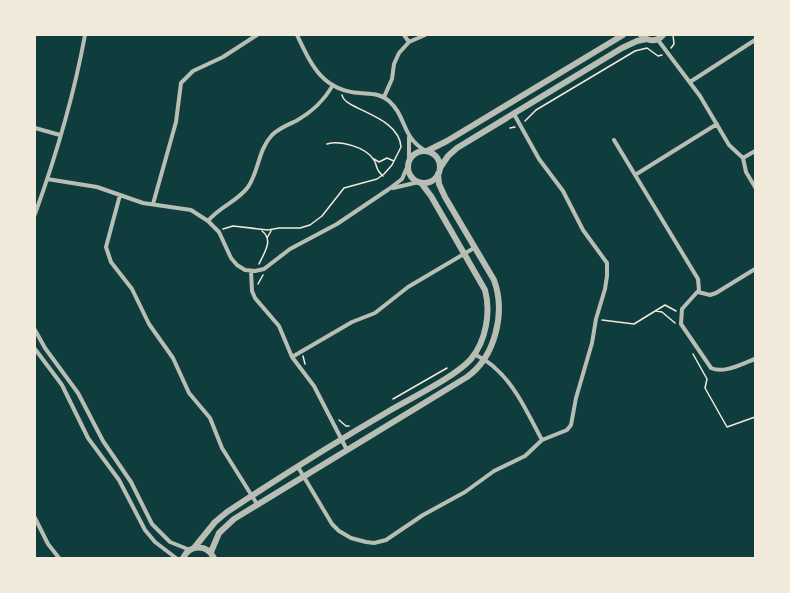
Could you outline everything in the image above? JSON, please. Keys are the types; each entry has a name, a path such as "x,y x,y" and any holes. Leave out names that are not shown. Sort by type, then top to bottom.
{"street":[{"path":"35,214 48,179 85,35"},
{"path":"153,204 176,122 181,83 193,71 223,57 257,35"},
{"path":"35,330 45,348 78,393 103,441 132,482 152,524 170,542 192,549 203,548 212,555 214,541 227,524 257,504 304,477 474,372 484,360 492,344 496,328 499,302 494,280 441,191 436,157 416,145 409,137 394,107 384,97 342,90 333,86 318,74 311,65 297,35"},
{"path":"404,35 409,42"},
{"path":"384,97 392,80 394,64 399,53 409,42 425,35"},
{"path":"48,179 96,187 153,204 191,210 208,221 221,235 233,262 239,267 251,271 261,270 290,249 332,227 389,190 402,179 408,163 417,152 427,151 508,105 623,35"},
{"path":"658,40 663,35"},
{"path":"389,190 420,182 431,181 439,171 446,158 454,150 622,48 644,37 658,40 690,82 729,145 743,158 746,172 755,187"},
{"path":"690,82 755,40"},
{"path":"208,221 218,210 246,190 253,178 263,148 271,136 317,107 333,86"},
{"path":"298,467 332,524 339,531 351,538 374,543 386,540 424,515 465,492 494,471 525,456 542,440 567,430 571,425 576,398 592,343 596,319 606,282 606,263 582,230 571,205 539,159 508,105"},
{"path":"635,175 717,124"},
{"path":"35,128 60,135"},
{"path":"183,558 223,515 342,439 458,370 474,354 483,335 488,310 487,297 481,280 420,182 411,177 408,163 409,137"},
{"path":"614,140 700,284 698,292 685,304 681,314 681,324 710,368 723,371 755,359"},
{"path":"743,158 755,151"},
{"path":"120,195 106,246 111,262 132,289 149,324 173,358 189,393 210,418 222,448 257,504"},
{"path":"292,357 352,322 375,313 408,287 474,248"},
{"path":"698,292 710,295 716,293 755,269"},
{"path":"251,271 252,291 255,298 279,326 292,357 314,386 348,450"},
{"path":"35,349 62,385 88,438 119,480 145,530 155,542 176,558"},
{"path":"474,354 494,367 503,376 521,402 542,440"},
{"path":"35,518 48,544 58,558"}],"path":[{"path":"510,128 527,120 536,110 636,51 647,48 658,56 667,52 674,44 673,35"},
{"path":"222,230 233,226 262,230 300,228 314,223 322,216 344,188 383,176 394,161 401,147 397,133 386,123 346,102 343,98 342,90"},
{"path":"327,144 336,142 348,144 359,148 380,162"},
{"path":"373,158 377,171 383,176"},
{"path":"375,165 386,158 394,161"},
{"path":"262,230 267,238"},
{"path":"258,286 260,279 264,274 259,264 266,250 267,238 272,230"},
{"path":"596,319 634,324 665,305 681,314"},
{"path":"656,310 666,315 677,327"},
{"path":"300,352 305,360 306,367"},
{"path":"692,352 707,379 705,388 727,427 755,417"},
{"path":"389,402 447,368"},
{"path":"338,418 346,426 350,426"}]}
